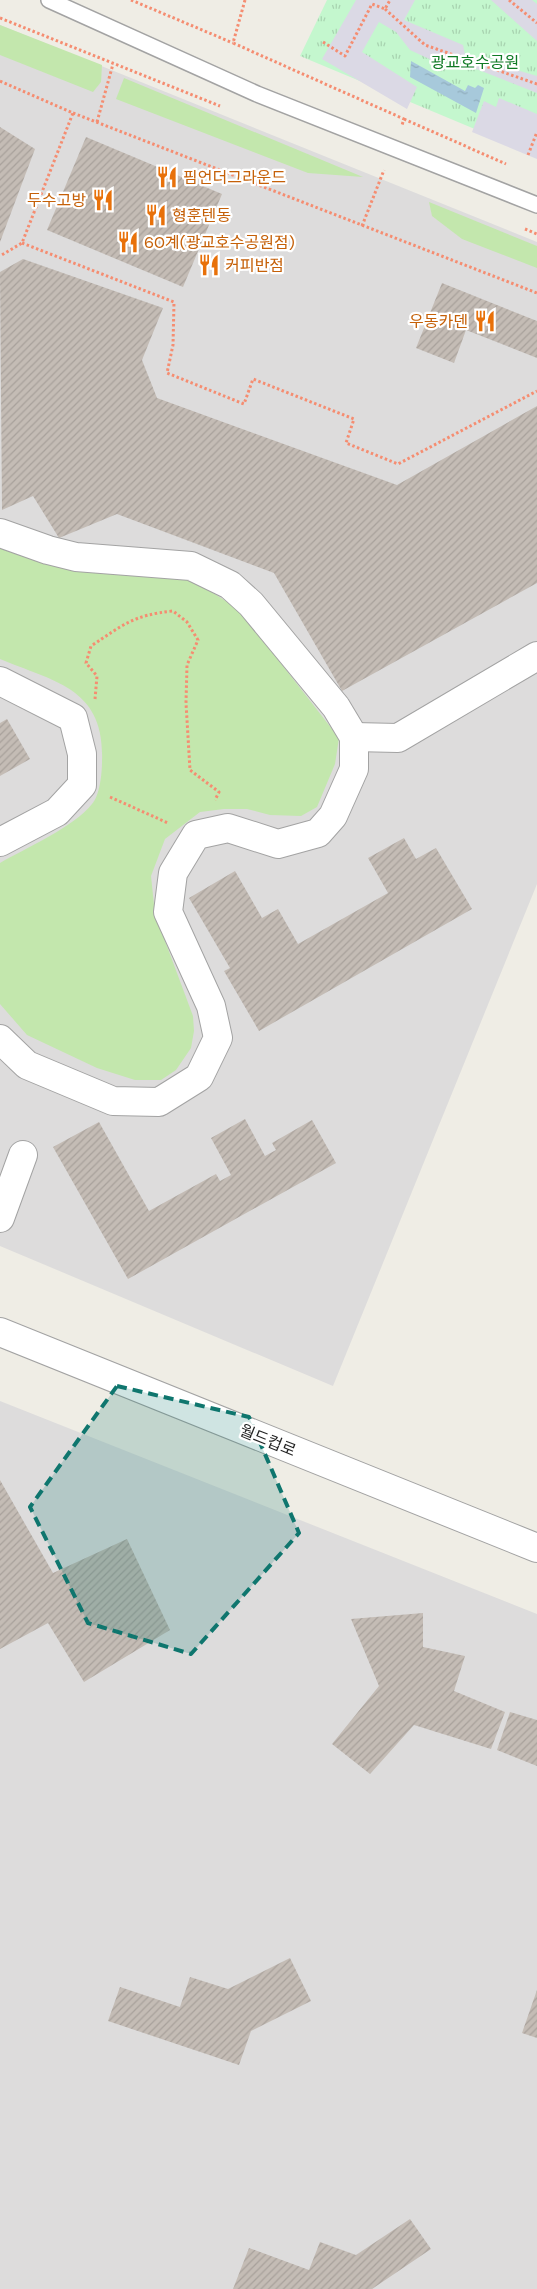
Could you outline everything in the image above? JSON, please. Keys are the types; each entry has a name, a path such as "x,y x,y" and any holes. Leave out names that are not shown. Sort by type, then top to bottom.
{"street":[{"path":"0,533 48,550 76,557 190,566 230,584 251,604 336,707 354,737 354,769 333,816 318,833 278,844 228,828 196,835 173,873 168,912 211,1006 218,1038 199,1077 159,1102 113,1100 27,1065 0,1039"},
{"path":"354,737 398,738 537,656"},
{"path":"0,681 74,718 82,754 82,785 57,812 0,842"},
{"path":"0,1218 23,1155"},
{"name":"월드컵로","path":"0,1332 537,1548"}],"lane":[{"path":"49,0 257,94 537,205"}],"path":[{"path":"131,0 511,166"},
{"path":"233,43 245,0"},
{"path":"385,9 390,0"},
{"path":"509,0 537,23"},
{"path":"323,42 345,56 372,4 385,9 425,45 537,84"},
{"path":"0,18 221,107"},
{"path":"97,122 114,64"},
{"path":"0,81 73,113 537,294"},
{"path":"0,256 22,243 73,113"},
{"path":"362,226 404,118"},
{"path":"528,155 537,132"},
{"path":"374,168 383,172"},
{"path":"22,243 174,302 174,345 167,373 244,404 254,379 354,419 346,443 398,464 537,391"},
{"path":"74,718 95,700 97,676 86,663 90,646 128,621 150,613 174,611 187,622 198,640 187,666 186,703 190,770 220,792 196,835 82,785"}],"highlighted area":[{"path":"117,1386 249,1417 299,1533 191,1654 88,1623 30,1507"}],"shaded area":[{"path":"356,0 415,0 404,20 463,45 465,55 537,76 537,93 446,57 440,64 410,50 396,32 379,22 362,52 417,87 407,109 322,59"},
{"path":"491,0 532,0 537,4 537,41"},
{"path":"0,25 537,242 537,884 333,1386 0,1246"},
{"path":"499,98 537,114 537,159 472,132 484,101 496,107"},
{"path":"0,1401 537,1614 537,2289 0,2289"}],"green space":[{"name":"광교호수공원","path":"327,0 537,0 537,155 300,56"},
{"path":"0,25 102,65 101,82 93,92 0,55"},
{"path":"124,78 363,177 308,173 116,99"},
{"path":"429,202 537,246 537,268 462,239 432,216"},
{"path":"0,547 187,578 241,612 339,738 335,764 317,807 301,816 270,815 247,809 200,812 165,839 151,876 155,914 193,1016 194,1031 191,1048 176,1070 161,1080 135,1080 97,1068 27,1035 0,1004 0,863 62,829 84,813 95,800 99,790 102,761 101,737 95,717 86,703 73,691 57,682 0,659"}],"water":[{"path":"411,61 465,91 468,85 475,88 478,85 484,88 476,113 410,77"}],"building":[{"path":"0,127 35,149 0,242"},
{"path":"86,137 222,194 183,287 47,230"},
{"path":"23,259 163,308 142,360 157,398 397,485 537,406 537,583 342,691 274,573 117,514 59,538 33,496 2,510 0,272"},
{"path":"442,283 537,321 537,358 466,330 454,363 416,348"},
{"path":"7,719 30,759 0,776 0,723"},
{"path":"404,838 416,859 436,848 472,909 259,1031 224,971 230,968 189,898 235,871 262,918 278,909 298,944 388,893 368,858"},
{"path":"245,1119 265,1156 276,1150 272,1143 312,1120 336,1163 128,1279 53,1147 99,1122 149,1211 216,1174 220,1181 231,1175 211,1138"},
{"path":"0,1480 53,1573 127,1539 170,1630 84,1682 48,1623 0,1649"},
{"path":"423,1613 423,1647 465,1656 454,1691 505,1712 491,1749 414,1725 370,1774 332,1744 379,1686 351,1619"},
{"path":"510,1712 537,1720 537,1766 497,1750"},
{"path":"290,1958 311,2001 251,2031 239,2065 108,2021 120,1987 180,2007 190,1977 228,1989"},
{"path":"537,1990 537,2038 522,2033"},
{"path":"410,2219 431,2249 372,2289 233,2289 249,2248 309,2270 320,2242 356,2255"}],"place":[{"name":"핌언더그라운드","path":"167,177"},
{"name":"두수고방","path":"103,200"},
{"name":"형훈텐동","path":"156,215"},
{"name":"60계(광교호수공원점)","path":"128,242"},
{"name":"커피반점","path":"209,265"},
{"name":"우동카덴","path":"485,321"}]}
